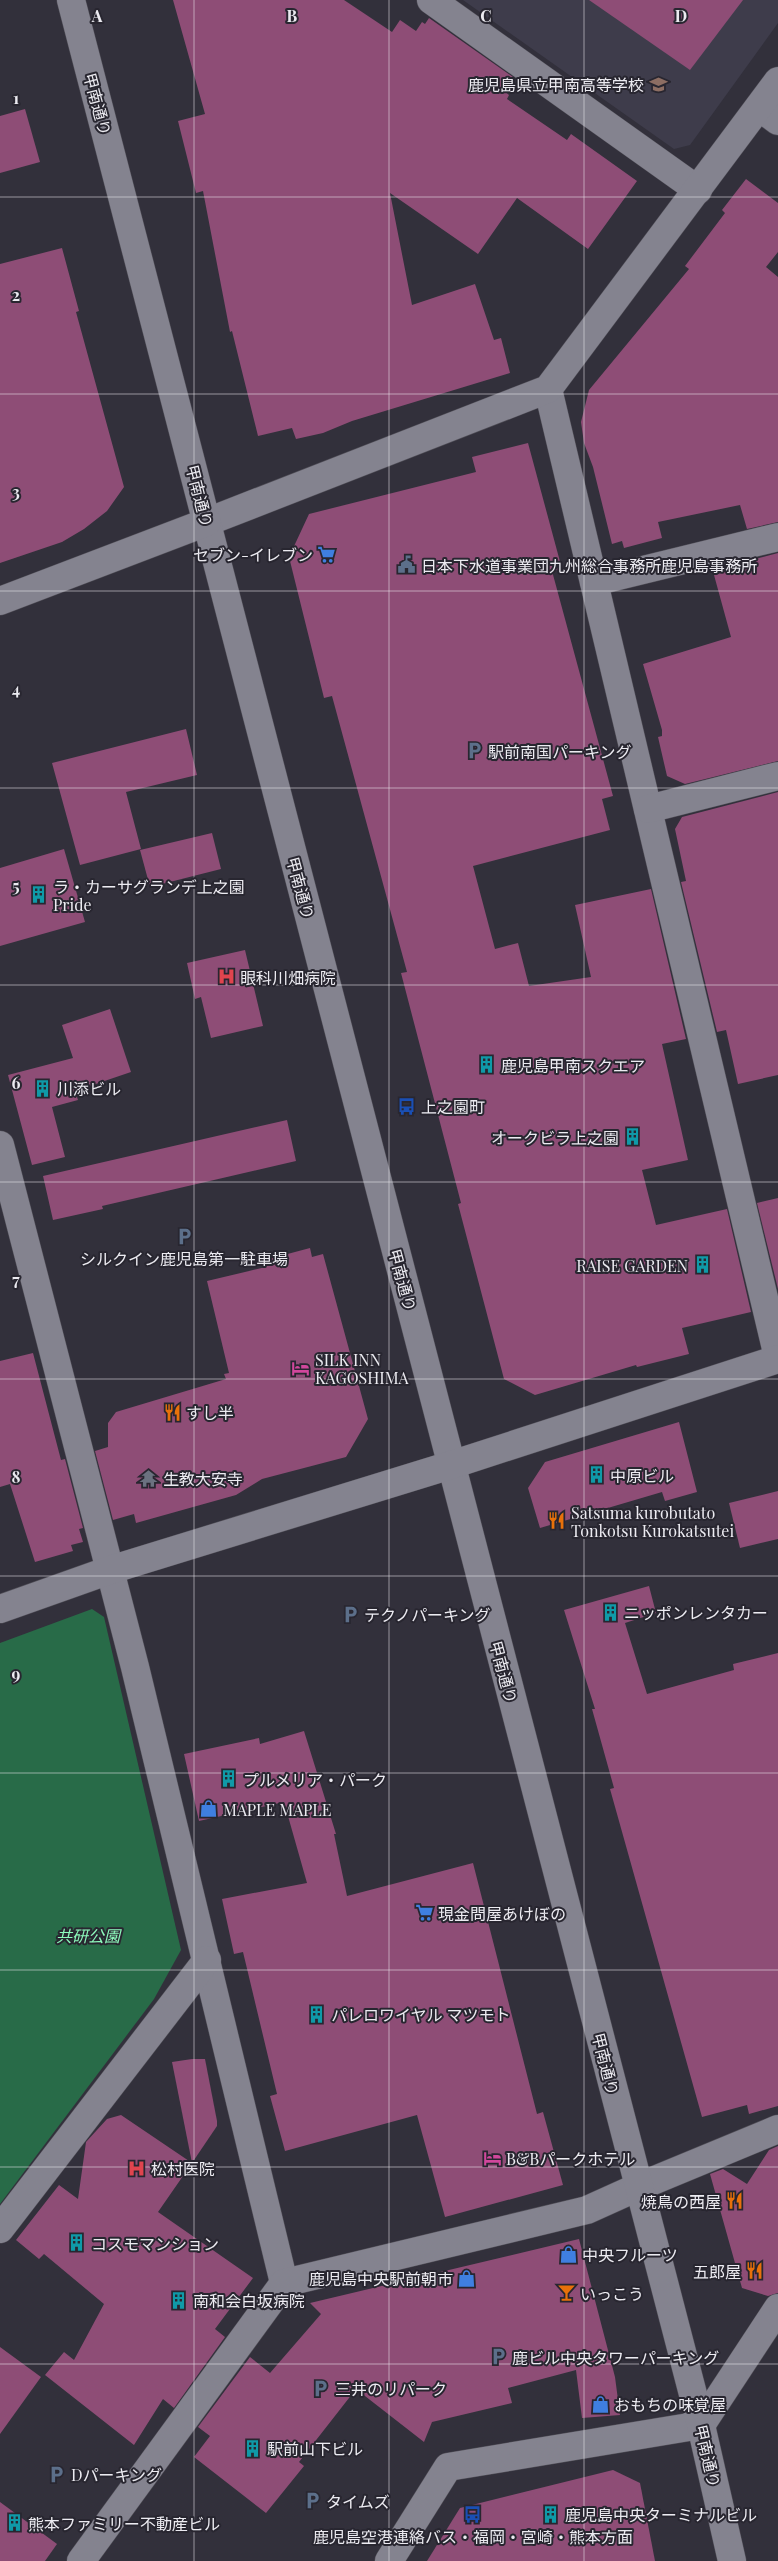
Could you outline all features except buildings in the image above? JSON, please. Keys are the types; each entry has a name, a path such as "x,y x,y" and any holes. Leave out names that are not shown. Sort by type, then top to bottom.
{"street":[{"name":"甲南通り","path":"70,0 701,2425 732,2561"},
{"path":"431,0 698,190"},
{"path":"0,601 548,389 698,190 769,114 778,81"},
{"path":"0,1609 110,1570 451,1465 778,1358 548,389"},
{"path":"594,582 778,537"},
{"path":"648,809 778,776"},
{"path":"0,1145 110,1570 207,1960 284,2283"},
{"path":"0,2229 207,1960"},
{"path":"81,2561 284,2283 587,2210 778,2129"},
{"path":"389,2561 448,2467 701,2425 778,2308"}],"shaded area":[{"name":"鹿児島県立甲南高等学校","path":"463,0 778,0 778,23 690,145 674,149"}],"green space":[{"name":"共研公園","path":"92,1609 104,1617 181,1950 154,1999 0,2204 0,1643"}],"place":[{"name":"鹿児島県立甲南高等学校","path":"658,84"},
{"name":"セブン-イレブン","path":"327,554"},
{"name":"日本下水道事業団九州総合事務所鹿児島事務所","path":"407,565"},
{"name":"駅前南国パーキング","path":"474,751"},
{"name":"ラ・カーサグランデ上之園 Pride","path":"39,895"},
{"name":"眼科川畑病院","path":"226,977"},
{"name":"鹿児島甲南スクエア","path":"487,1065"},
{"name":"川添ビル","path":"43,1088"},
{"name":"上之園町","path":"407,1106"},
{"name":"オークビラ上之園","path":"633,1137"},
{"name":"シルクイン鹿児島第一駐車場","path":"184,1236"},
{"name":"RAISE GARDEN","path":"702,1265"},
{"name":"SILK INN KAGOSHIMA","path":"301,1368"},
{"name":"すし半","path":"172,1412"},
{"name":"中原ビル","path":"596,1475"},
{"name":"生教大安寺","path":"149,1478"},
{"name":"Satsuma kurobutato Tonkotsu Kurokatsutei","path":"557,1521"},
{"name":"ニッポンレンタカー","path":"610,1612"},
{"name":"テクノパーキング","path":"350,1614"},
{"name":"プルメリア・パーク","path":"229,1779"},
{"name":"MAPLE MAPLE","path":"209,1809"},
{"name":"現金問屋あけぼの","path":"424,1913"},
{"name":"パレロワイヤル マツモト","path":"317,2014"},
{"name":"B&Bパークホテル","path":"492,2158"},
{"name":"松村医院","path":"137,2168"},
{"name":"焼鳥の西屋","path":"735,2201"},
{"name":"コスモマンション","path":"77,2243"},
{"name":"中央フルーツ","path":"568,2254"},
{"name":"五郎屋","path":"755,2271"},
{"name":"鹿児島中央駅前朝市","path":"467,2278"},
{"name":"いっこう","path":"566,2293"},
{"name":"南和会白坂病院","path":"179,2300"},
{"name":"鹿ビル中央タワーパーキング","path":"498,2357"},
{"name":"三井のリパーク","path":"321,2388"},
{"name":"おもちの味覚屋","path":"600,2404"},
{"name":"駅前山下ビル","path":"253,2448"},
{"name":"Dパーキング","path":"57,2474"},
{"name":"タイムズ","path":"312,2501"},
{"name":"鹿児島中央ターミナルビル","path":"551,2514"},
{"name":"鹿児島空港連絡バス・福岡・宮崎・熊本方面","path":"473,2515"},
{"name":"熊本ファミリー不動産ビル","path":"14,2523"}]}
